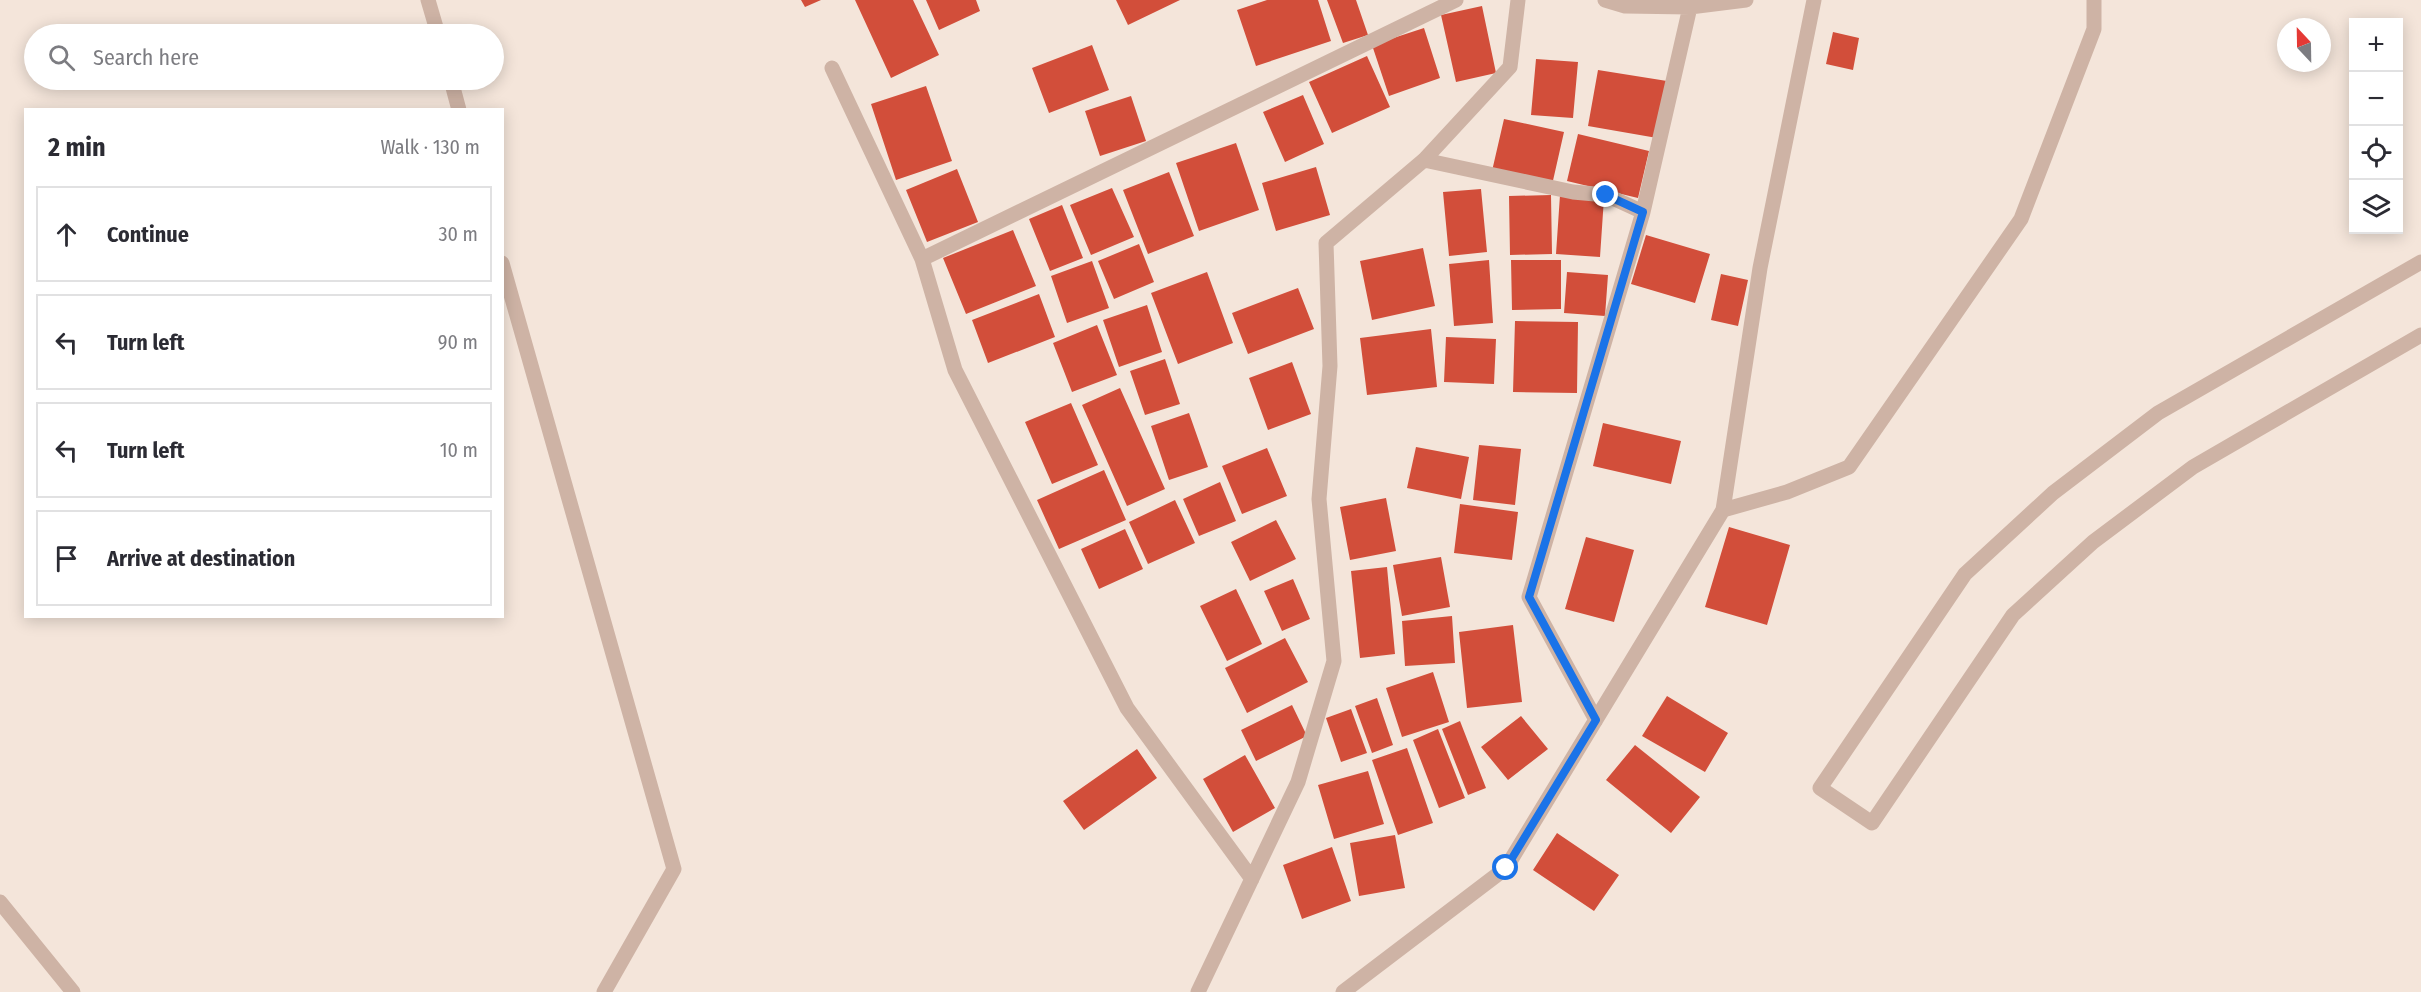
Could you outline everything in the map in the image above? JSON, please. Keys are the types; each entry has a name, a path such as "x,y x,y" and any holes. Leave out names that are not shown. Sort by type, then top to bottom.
{"street":[{"path":"428,0 435,24"},
{"path":"922,259 1456,0"},
{"path":"1198,992 1298,782 1334,660 1319,499 1330,366 1326,243 1424,160 1510,67 1518,0"},
{"path":"1605,0 1625,6 1690,7 1746,0"},
{"path":"1344,992 1506,868 1723,510 1760,268 1814,0"},
{"path":"1723,510 1787,492 1849,467 2021,219 2094,29 2094,0"},
{"path":"1596,720 1529,597 1643,212 1690,7"},
{"path":"832,68 922,259 956,370 1127,708 1252,879"},
{"path":"454,90 458,108"},
{"path":"1424,160 1551,188 1606,195 1643,212"},
{"path":"2421,262 2158,413 2053,493 1965,574 1820,788 1872,823 2013,615 2093,542 2193,466 2421,336"},
{"path":"504,270 674,868 604,992"},
{"path":"0,902 74,992"}],"building":[{"path":"801,0 821,0 805,7"},
{"path":"855,0 913,0 939,55 891,78"},
{"path":"926,0 976,0 980,11 939,30"},
{"path":"1116,0 1180,0 1128,25"},
{"path":"1267,0 1318,0 1331,41 1256,66 1237,10"},
{"path":"1327,0 1356,0 1368,35 1343,43"},
{"path":"1482,6 1496,73 1456,82 1441,15"},
{"path":"1424,28 1440,78 1389,96 1372,45"},
{"path":"1833,32 1859,38 1853,70 1826,64"},
{"path":"1092,45 1109,90 1049,113 1032,68"},
{"path":"1367,56 1390,107 1332,133 1309,82"},
{"path":"1536,59 1578,62 1573,118 1531,115"},
{"path":"1598,70 1667,81 1657,138 1588,126"},
{"path":"926,86 952,161 896,180 871,104"},
{"path":"1303,95 1324,144 1285,162 1263,112"},
{"path":"1131,96 1146,141 1100,156 1085,111"},
{"path":"1504,119 1564,132 1552,185 1492,171"},
{"path":"1578,134 1649,151 1638,198 1567,181"},
{"path":"1236,143 1259,210 1199,231 1176,163"},
{"path":"1316,167 1330,215 1276,231 1262,183"},
{"path":"957,169 978,222 927,242 906,190"},
{"path":"1169,172 1194,236 1148,254 1123,190"},
{"path":"1112,188 1134,237 1091,255 1070,205"},
{"path":"1481,189 1487,252 1449,256 1443,192"},
{"path":"1551,195 1552,254 1510,255 1509,196"},
{"path":"1560,195 1604,198 1600,257 1556,254"},
{"path":"1062,205 1083,258 1050,271 1029,219"},
{"path":"1013,230 1036,286 966,314 943,258"},
{"path":"1646,235 1710,254 1695,303 1631,284"},
{"path":"1139,244 1154,282 1114,299 1098,261"},
{"path":"1423,248 1435,306 1372,320 1360,261"},
{"path":"1489,260 1493,323 1454,326 1449,264"},
{"path":"1511,260 1561,260 1561,309 1512,310"},
{"path":"1092,261 1109,308 1067,323 1051,276"},
{"path":"1207,272 1233,343 1178,364 1151,293"},
{"path":"1567,272 1608,275 1605,316 1564,313"},
{"path":"1721,274 1748,280 1738,326 1711,320"},
{"path":"1298,288 1314,329 1248,354 1232,313"},
{"path":"1039,294 1055,337 988,363 972,320"},
{"path":"1147,305 1162,352 1119,367 1103,320"},
{"path":"1515,321 1578,322 1577,393 1513,392"},
{"path":"1097,325 1117,375 1072,392 1053,343"},
{"path":"1431,329 1437,387 1367,395 1360,338"},
{"path":"1446,337 1496,339 1494,384 1444,382"},
{"path":"1165,359 1180,404 1145,415 1130,371"},
{"path":"1292,362 1311,414 1268,430 1249,378"},
{"path":"1120,388 1165,489 1127,506 1082,405"},
{"path":"1071,403 1098,465 1052,484 1025,422"},
{"path":"1189,413 1208,467 1169,480 1151,426"},
{"path":"1603,423 1681,441 1671,484 1593,466"},
{"path":"1479,445 1521,449 1515,505 1473,500"},
{"path":"1416,447 1469,457 1461,499 1407,488"},
{"path":"1267,448 1287,496 1242,514 1222,466"},
{"path":"1104,470 1126,520 1059,549 1037,500"},
{"path":"1220,482 1236,521 1199,536 1183,499"},
{"path":"1386,498 1396,551 1350,560 1340,507"},
{"path":"1175,500 1195,543 1148,564 1129,522"},
{"path":"1460,504 1518,512 1512,560 1454,553"},
{"path":"1276,520 1296,559 1250,581 1231,542"},
{"path":"1729,527 1790,545 1767,625 1705,607"},
{"path":"1125,529 1143,569 1099,589 1081,549"},
{"path":"1586,537 1634,550 1614,622 1565,609"},
{"path":"1441,557 1450,607 1402,616 1393,565"},
{"path":"1387,567 1395,654 1360,658 1351,571"},
{"path":"1293,579 1310,619 1282,631 1264,591"},
{"path":"1236,589 1262,644 1227,661 1200,606"},
{"path":"1452,616 1455,663 1405,666 1402,621"},
{"path":"1513,625 1522,702 1467,708 1459,632"},
{"path":"1285,638 1308,682 1247,713 1225,668"},
{"path":"1433,672 1449,722 1402,737 1386,688"},
{"path":"1667,696 1728,733 1705,772 1642,736"},
{"path":"1377,698 1393,745 1372,753 1355,706"},
{"path":"1292,705 1307,736 1256,761 1241,730"},
{"path":"1351,709 1367,753 1341,762 1326,718"},
{"path":"1521,716 1548,749 1508,780 1481,747"},
{"path":"1460,721 1486,788 1468,795 1442,729"},
{"path":"1438,729 1465,798 1439,808 1413,740"},
{"path":"1635,745 1700,797 1671,833 1606,780"},
{"path":"1407,748 1433,823 1398,835 1372,760"},
{"path":"1137,749 1157,778 1084,830 1063,801"},
{"path":"1245,755 1275,808 1233,832 1203,779"},
{"path":"1368,771 1384,824 1334,839 1318,785"},
{"path":"1557,833 1619,875 1594,911 1533,870"},
{"path":"1395,835 1405,888 1359,896 1350,843"},
{"path":"1332,847 1351,901 1302,919 1283,865"}],"route":[{"path":"1506,868 1596,720 1529,597 1643,212 1606,195"}]}
